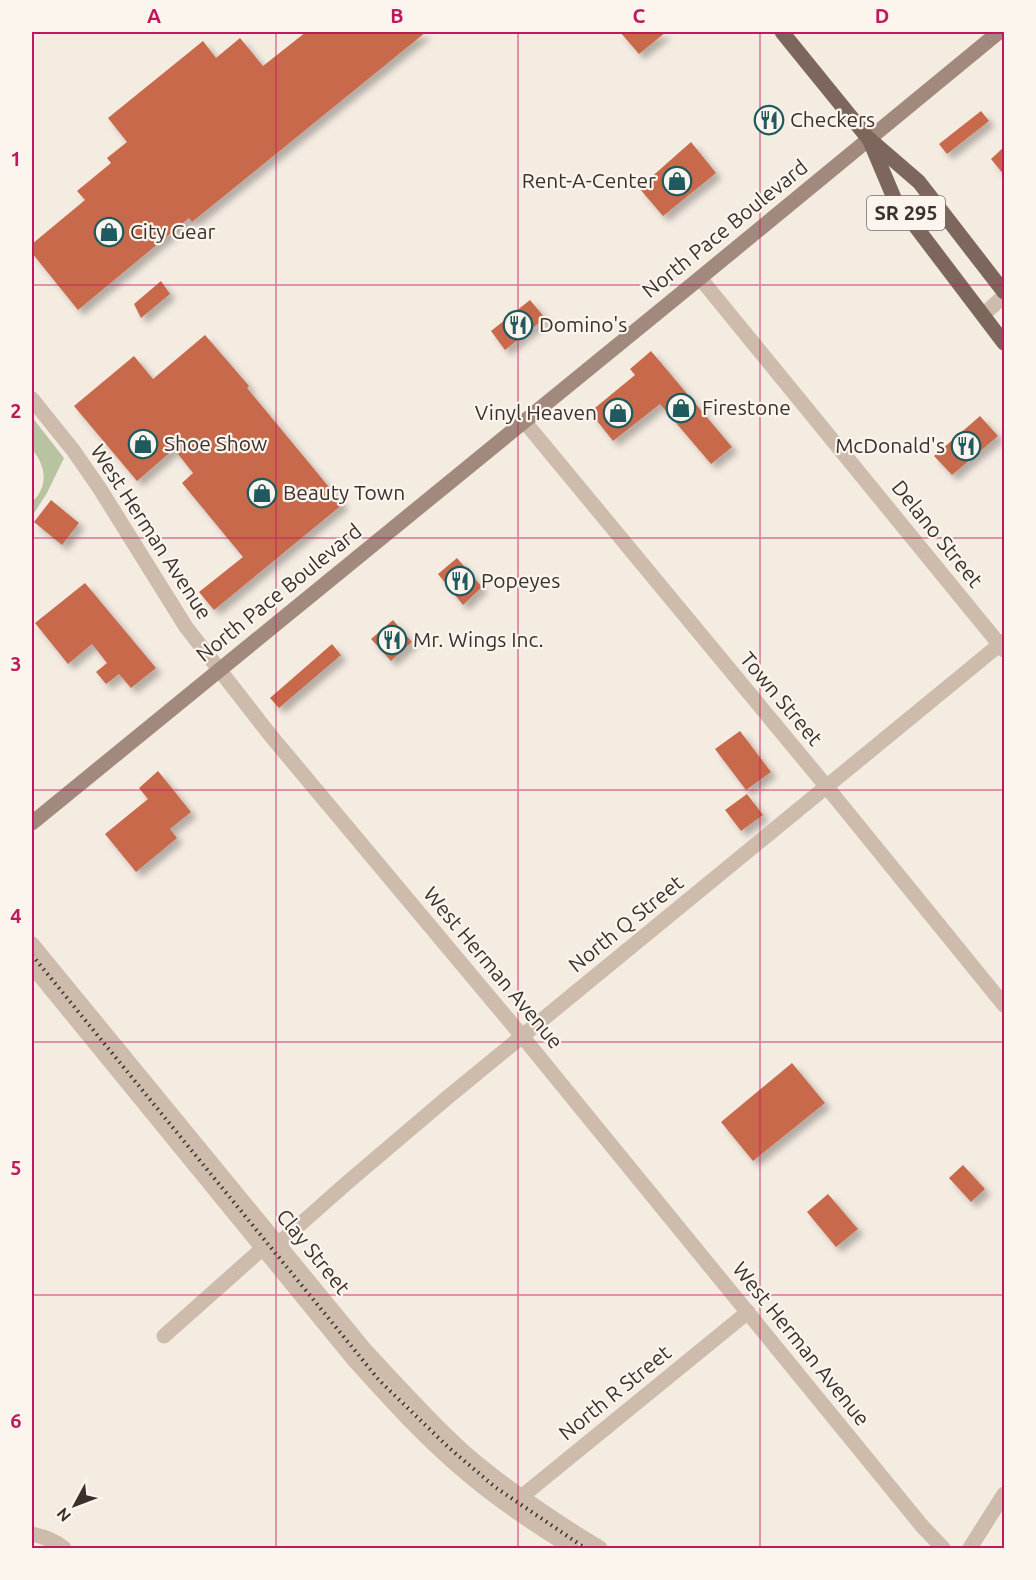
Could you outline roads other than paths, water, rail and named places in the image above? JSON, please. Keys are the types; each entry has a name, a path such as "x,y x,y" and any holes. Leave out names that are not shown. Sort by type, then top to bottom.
{"main road":[{"name":"SR 295","path":"782,32 868,138 920,182 1005,294"},
{"name":"North Pace Boulevard","path":"32,823 999,32"},
{"name":"SR 295","path":"868,138 894,198 1005,343"}],"street":[{"name":"Delano Street","path":"700,278 1003,645"},
{"path":"983,315 1005,294"},
{"name":"West Herman Avenue","path":"32,399 93,479 177,613 271,736 522,1036 922,1526 943,1548"},
{"name":"Town Street","path":"524,421 1005,1005"},
{"name":"North Q Street","path":"279,1244 348,1182 522,1036 826,786 1003,645"},
{"name":"Clay Street","path":"32,944 366,1351 555,1544 572,1548"},
{"name":"Clay Street","path":"32,966 379,1388 466,1473 600,1548"},
{"path":"164,1336 263,1248"},
{"name":"North R Street","path":"515,1502 748,1312"},
{"path":"970,1548 1005,1494"},
{"path":"32,1534 48,1539 64,1548"}],"railway":[{"path":"32,955 379,1380 448,1447 495,1487 585,1548"}],"place":[{"name":"Checkers","path":"769,120"},
{"name":"Rent-A-Center","path":"677,181"},
{"name":"City Gear","path":"109,232"},
{"name":"Domino's","path":"518,325"},
{"name":"Firestone","path":"681,408"},
{"name":"Vinyl Heaven","path":"618,413"},
{"name":"Shoe Show","path":"143,444"},
{"name":"McDonald's","path":"966,446"},
{"name":"Beauty Town","path":"262,493"},
{"name":"Popeyes","path":"460,581"},
{"name":"Mr. Wings Inc.","path":"392,640"}]}
